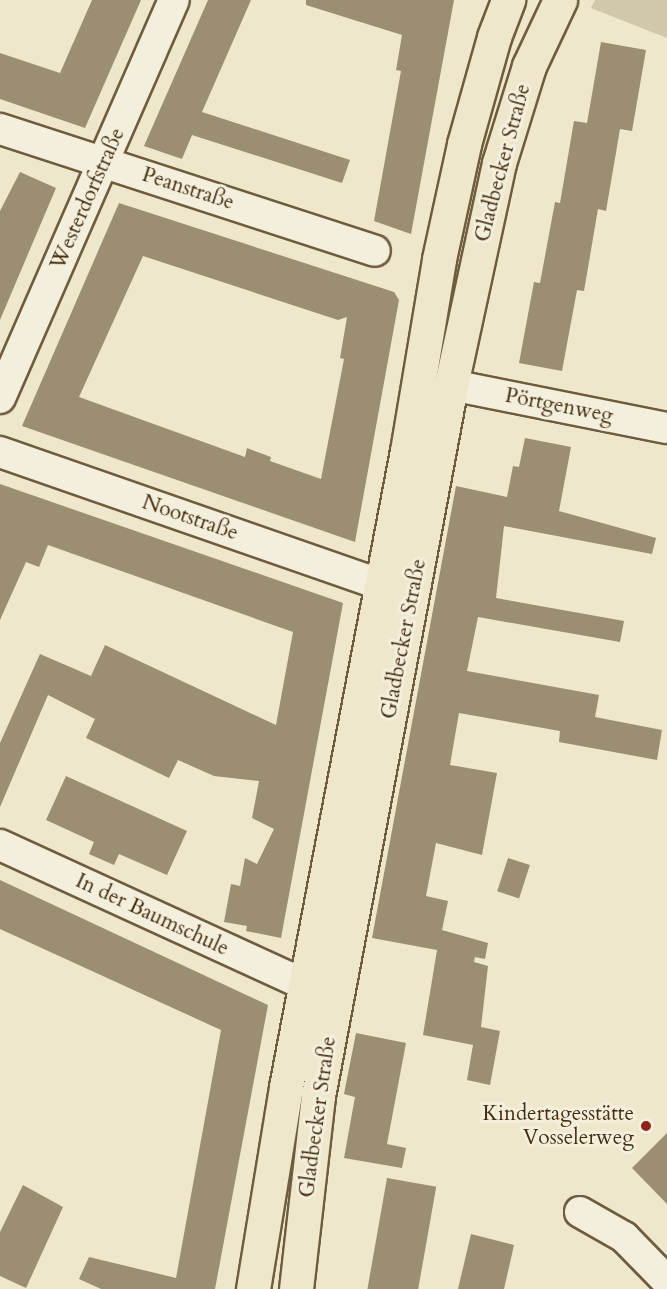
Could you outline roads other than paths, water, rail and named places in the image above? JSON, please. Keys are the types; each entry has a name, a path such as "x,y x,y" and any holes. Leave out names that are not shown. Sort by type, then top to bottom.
{"main road":[{"name":"Gladbecker Straße","path":"254,1289 304,984 439,259 464,144 494,37 508,0"},
{"name":"Gladbecker Straße","path":"296,1289 318,1096 451,385 499,163 529,66 553,2"}],"street":[{"name":"Westerdorfstraße","path":"0,398 174,0"},
{"name":"Peanstraße","path":"0,129 375,251"},
{"name":"Pörtgenweg","path":"451,385 667,428"},
{"name":"Nootstraße","path":"0,452 380,584"},
{"name":"In der Baumschule","path":"0,845 304,984"},
{"path":"580,1212 624,1237 667,1281"}],"place":[{"name":"Kindertagesstätte Vosselerweg","path":"646,1126"}]}
